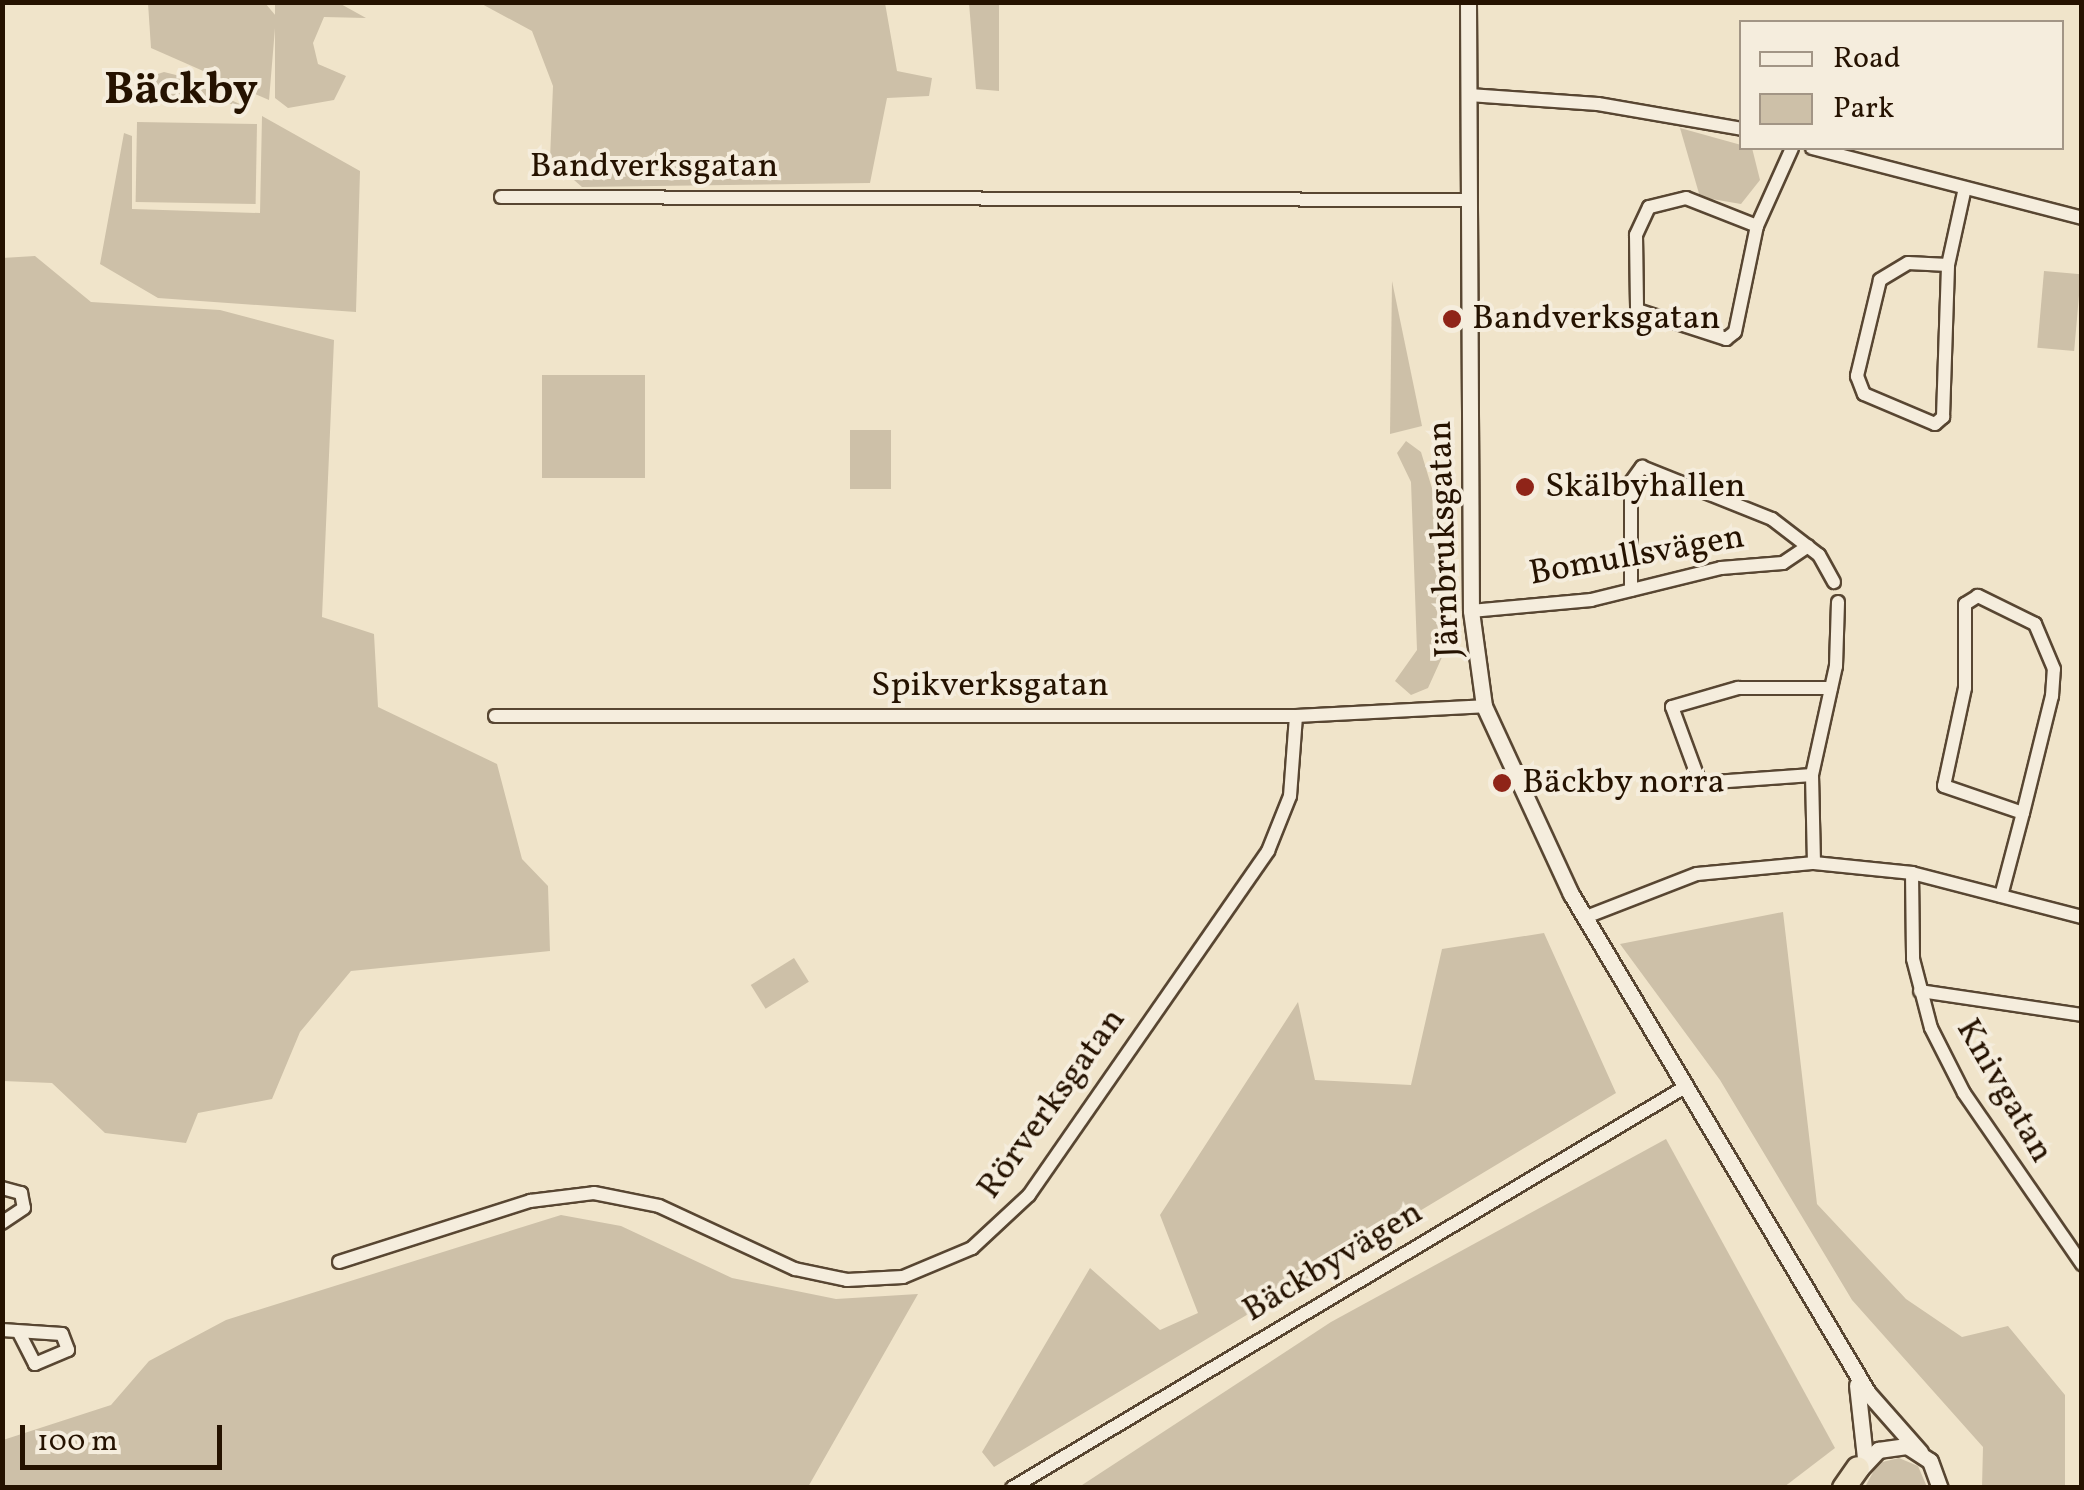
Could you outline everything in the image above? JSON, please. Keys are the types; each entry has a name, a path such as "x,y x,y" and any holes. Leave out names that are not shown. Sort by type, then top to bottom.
{"street":[{"name":"Järnbruksgatan","path":"1468,2 1471,611 1484,706 1586,917 1684,1087 1893,1428 1920,1452 1940,1488"},
{"path":"1469,95 1598,104 1739,128"},
{"path":"1757,226 1686,198 1658,200 1636,235 1635,302 1726,339 1757,226 1791,150"},
{"path":"1819,150 1964,192 2082,218"},
{"path":"1948,265 1908,263 1880,280 1856,382 1914,418 1943,417 1948,265 1964,192"},
{"name":"Bandverksgatan","path":"501,197 1468,200"},
{"path":"1631,590 1630,482 1642,467 1732,497 1808,546 1834,582"},
{"name":"Bomullsvägen","path":"1471,611 1631,590 1783,563 1808,546"},
{"path":"2001,896 2023,813 2052,696 2049,646 2036,624 1975,598 1966,604 1965,688 1944,786 2023,813"},
{"path":"1814,863 1812,775 1830,688 1838,602"},
{"path":"1812,775 1700,783 1676,704 1738,688 1830,688"},
{"name":"Spikverksgatan","path":"495,716 1296,716 1484,706"},
{"name":"Rörverksgatan","path":"339,1262 530,1201 594,1194 659,1206 833,1278 903,1277 972,1248 1039,1182 1268,851 1290,796 1296,716"},
{"path":"1586,917 1697,874 1814,863 1912,874 2082,917"},
{"name":"Knivgatan","path":"1912,874 1920,991 1964,1093 2082,1264"},
{"path":"1920,991 2082,1016"},
{"name":"Bäckbyvägen","path":"1012,1488 1684,1087"},
{"path":"2,1188 21,1194 24,1208 2,1223"},
{"path":"2,1330 19,1332"},
{"name":"Järnbruksgatan","path":"1838,1340 1866,1416 1855,1475"},
{"path":"1855,1475 1893,1446 1920,1452"}],"green space":[{"path":"148,3 265,3 276,16 269,100 151,48"},
{"path":"275,3 339,3 366,18 324,17 313,43 318,64 346,76 334,100 288,108 275,98"},
{"path":"480,3 885,3 897,71 932,78 929,96 887,98 870,183 582,187 550,159 553,86 532,31"},
{"path":"969,3 999,3 999,91 976,89"},
{"path":"164,72 242,105 140,95 142,79"},
{"path":"262,116 360,171 356,312 158,298 100,264 124,133 132,136 132,209 260,213"},
{"path":"137,122 257,124 256,204 136,202"},
{"path":"1680,128 1739,144 1739,150 1752,150 1760,180 1741,204 1700,197"},
{"path":"35,256 91,302 220,310 334,340 322,617 374,634 378,707 497,764 522,859 548,886 550,951 351,971 300,1032 272,1099 198,1113 186,1143 105,1133 52,1083 3,1081 2,258"},
{"path":"2044,271 2081,274 2074,351 2037,348"},
{"path":"1392,281 1422,426 1390,434"},
{"path":"542,375 645,375 645,478 542,478"},
{"path":"850,430 891,430 891,489 850,489"},
{"path":"1406,441 1421,452 1438,508 1443,655 1428,688 1411,695 1395,681 1417,650 1411,482 1397,453"},
{"path":"1783,912 1817,1204 1906,1299 1962,1337 2008,1326 2065,1395 2065,1487 1982,1487 1983,1447 1852,1300 1720,1080 1620,944"},
{"path":"1544,933 1616,1093 994,1467 982,1452 1090,1268 1160,1330 1198,1313 1160,1215 1298,1002 1315,1080 1411,1085 1442,949"},
{"path":"794,958 809,982 766,1009 751,985"},
{"path":"1666,1139 1835,1448 1784,1487 1079,1487 1331,1322"},
{"path":"561,1215 621,1226 732,1278 836,1299 918,1294 808,1487 3,1487 3,1440 111,1405 149,1361 226,1320"},
{"path":"1899,1458 1918,1466 1927,1487 1865,1487 1878,1463"}],"place":[{"name":"Bandverksgatan","path":"1452,319"},
{"name":"Skälbyhallen","path":"1525,487"},
{"name":"Bäckby norra","path":"1502,783"}],"district":[{"name":"Bäckby","path":"181,92"}]}
